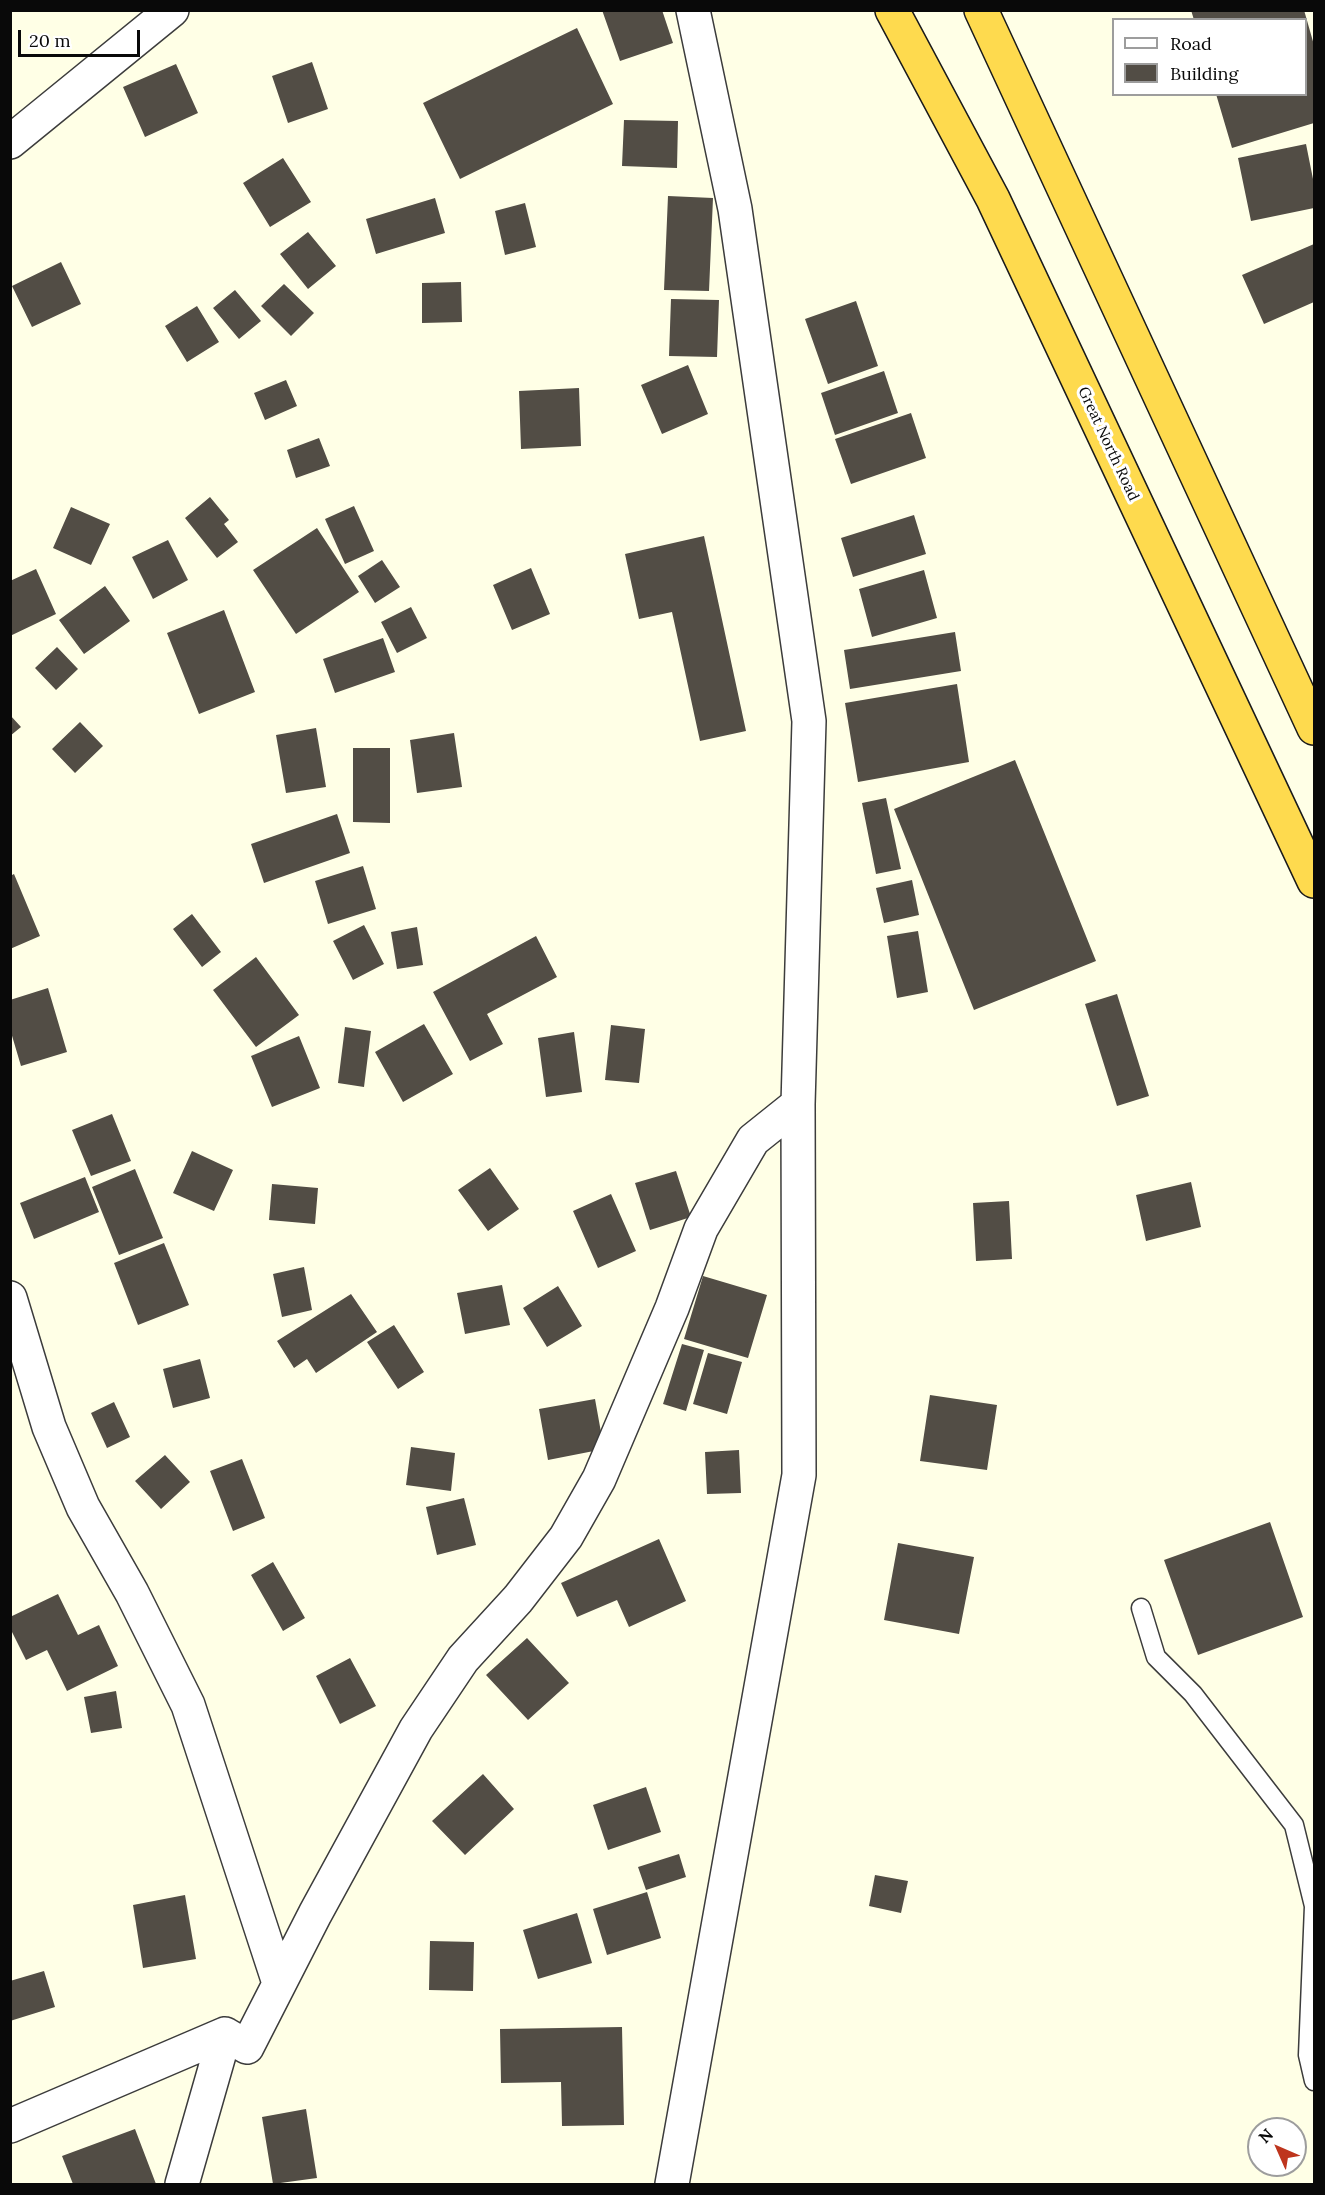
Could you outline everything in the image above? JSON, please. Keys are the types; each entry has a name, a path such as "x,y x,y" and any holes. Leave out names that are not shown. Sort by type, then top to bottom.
{"highway":[{"name":"Great North Road","path":"892,10 993,199 1314,881"},
{"path":"981,10 1314,728"}],"street":[{"path":"10,142 172,10"},
{"path":"672,2184 799,1475 798,1104 809,722 735,209 693,10"},
{"path":"225,2034 247,2047 279,1983 417,1730 463,1659 518,1599 566,1537 599,1479 672,1308 701,1229 753,1140 798,1104"},
{"path":"10,1298 49,1427 83,1507 132,1593 188,1705 279,1983"},
{"path":"10,2126 225,2034"},
{"path":"182,2184 225,2034"}],"lane":[{"path":"1141,1608 1156,1657 1193,1694 1294,1825 1314,1906 1308,2055 1314,2081"}],"building":[{"path":"602,10 662,10 673,43 620,61"},
{"path":"1191,10 1304,10 1306,18 1193,18"},
{"path":"1307,20 1314,45 1314,123 1232,148 1217,96 1307,96"},
{"path":"577,28 613,104 460,179 423,103"},
{"path":"312,62 328,109 288,123 272,76"},
{"path":"176,64 198,113 145,137 123,87"},
{"path":"624,120 678,121 677,168 622,166"},
{"path":"1306,144 1314,184 1314,208 1251,221 1238,158"},
{"path":"283,158 311,202 270,227 243,183"},
{"path":"668,196 713,198 709,291 664,290"},
{"path":"435,198 445,233 376,254 366,219"},
{"path":"525,203 536,247 505,255 495,211"},
{"path":"308,232 336,266 308,289 280,254"},
{"path":"1314,244 1314,302 1264,324 1242,275"},
{"path":"61,262 81,304 32,327 12,286"},
{"path":"461,282 462,322 422,323 422,283"},
{"path":"284,284 314,313 291,336 261,306"},
{"path":"235,290 261,321 239,339 213,308"},
{"path":"671,299 719,300 717,357 669,356"},
{"path":"856,301 878,366 828,384 805,319"},
{"path":"197,306 219,342 187,362 165,326"},
{"path":"688,365 708,414 662,434 641,385"},
{"path":"884,371 898,413 835,435 821,393"},
{"path":"286,380 297,406 265,420 254,393"},
{"path":"579,388 581,446 521,449 519,391"},
{"path":"911,413 926,458 851,484 835,439"},
{"path":"319,438 330,466 296,478 287,450"},
{"path":"210,497 229,520 224,524 238,542 217,558 185,518"},
{"path":"354,506 374,551 345,564 325,519"},
{"path":"71,507 110,524 91,565 53,548"},
{"path":"914,515 926,554 853,577 841,538"},
{"path":"317,528 359,592 296,634 253,570"},
{"path":"704,536 746,731 700,741 672,612 639,619 625,554"},
{"path":"168,540 188,580 153,599 132,557"},
{"path":"382,560 400,587 375,603 358,576"},
{"path":"531,568 550,614 512,630 493,585"},
{"path":"36,569 56,614 10,636 10,581"},
{"path":"924,570 937,618 872,637 859,589"},
{"path":"105,586 130,621 84,654 59,620"},
{"path":"411,607 427,638 397,653 381,622"},
{"path":"224,610 255,692 199,714 167,633"},
{"path":"955,632 961,671 850,689 844,650"},
{"path":"383,638 395,672 335,693 323,659"},
{"path":"57,647 78,669 56,690 35,668"},
{"path":"957,684 969,762 858,782 845,703"},
{"path":"10,715 21,727 10,736"},
{"path":"80,722 103,746 75,773 52,749"},
{"path":"316,728 326,787 286,793 276,735"},
{"path":"454,733 462,787 417,793 410,740"},
{"path":"353,748 390,748 390,823 353,822"},
{"path":"1015,760 1096,961 974,1010 894,809"},
{"path":"886,798 901,869 876,874 862,803"},
{"path":"337,814 350,853 264,883 251,844"},
{"path":"363,866 376,909 328,924 315,881"},
{"path":"14,874 40,936 10,949 10,876"},
{"path":"912,880 919,915 884,923 876,888"},
{"path":"192,914 221,952 202,967 173,929"},
{"path":"364,925 384,964 353,980 333,941"},
{"path":"417,927 423,965 397,969 391,932"},
{"path":"918,931 928,992 897,998 887,936"},
{"path":"536,936 557,977 487,1014 503,1044 470,1061 433,992"},
{"path":"256,957 299,1015 256,1047 213,990"},
{"path":"48,988 67,1052 21,1066 10,1029 10,1000"},
{"path":"1117,994 1149,1096 1117,1106 1085,1004"},
{"path":"424,1024 453,1074 403,1102 375,1052"},
{"path":"611,1025 645,1029 639,1083 605,1080"},
{"path":"345,1027 371,1031 364,1087 338,1083"},
{"path":"574,1032 582,1092 546,1097 538,1038"},
{"path":"299,1036 320,1088 272,1107 251,1056"},
{"path":"112,1114 131,1161 91,1176 72,1130"},
{"path":"192,1151 233,1170 214,1211 173,1193"},
{"path":"490,1168 519,1209 488,1231 458,1190"},
{"path":"135,1169 163,1238 119,1255 92,1187"},
{"path":"676,1171 691,1217 650,1230 635,1183"},
{"path":"85,1177 99,1212 34,1239 20,1203"},
{"path":"1191,1182 1201,1227 1146,1241 1136,1195"},
{"path":"272,1184 318,1188 315,1224 269,1220"},
{"path":"611,1194 636,1251 598,1268 573,1211"},
{"path":"1009,1201 1012,1259 976,1261 973,1203"},
{"path":"164,1243 189,1305 138,1325 114,1263"},
{"path":"304,1267 312,1310 282,1317 273,1274"},
{"path":"703,1276 767,1295 748,1358 684,1339"},
{"path":"502,1285 510,1325 465,1334 457,1293"},
{"path":"558,1286 582,1326 547,1347 523,1308"},
{"path":"351,1294 377,1332 316,1373 307,1359 294,1368 277,1341"},
{"path":"394,1325 424,1372 398,1389 367,1342"},
{"path":"682,1344 704,1350 686,1411 663,1404"},
{"path":"708,1353 742,1362 727,1414 693,1404"},
{"path":"200,1359 210,1398 173,1408 163,1369"},
{"path":"930,1395 997,1405 987,1470 920,1461"},
{"path":"595,1399 604,1449 548,1460 539,1409"},
{"path":"114,1402 130,1437 107,1448 91,1413"},
{"path":"411,1447 455,1453 451,1491 406,1485"},
{"path":"739,1450 741,1493 707,1494 705,1452"},
{"path":"165,1455 190,1482 161,1509 135,1481"},
{"path":"242,1459 265,1518 233,1531 210,1471"},
{"path":"464,1498 476,1545 437,1555 426,1507"},
{"path":"1270,1522 1303,1617 1198,1655 1164,1560"},
{"path":"659,1539 686,1601 629,1627 617,1600 577,1617 561,1583"},
{"path":"898,1543 974,1557 959,1634 884,1620"},
{"path":"273,1562 305,1618 283,1631 251,1575"},
{"path":"58,1594 78,1635 99,1625 118,1666 67,1691 47,1650 26,1660 10,1628 10,1617"},
{"path":"527,1638 569,1683 528,1720 486,1675"},
{"path":"350,1658 376,1706 340,1724 316,1676"},
{"path":"116,1691 122,1728 91,1733 84,1697"},
{"path":"483,1774 514,1809 465,1855 432,1821"},
{"path":"646,1787 661,1832 608,1850 593,1805"},
{"path":"679,1854 686,1877 646,1890 638,1867"},
{"path":"875,1875 908,1881 901,1913 869,1906"},
{"path":"647,1892 661,1938 607,1955 593,1909"},
{"path":"185,1895 196,1959 143,1968 133,1905"},
{"path":"577,1913 592,1963 538,1979 523,1930"},
{"path":"430,1941 474,1942 473,1991 429,1990"},
{"path":"44,1971 55,2007 10,2021 10,1981"},
{"path":"622,2027 624,2125 562,2126 561,2082 501,2083 500,2029"},
{"path":"306,2109 317,2178 273,2184 262,2117"},
{"path":"135,2129 156,2184 73,2184 62,2156"}]}
